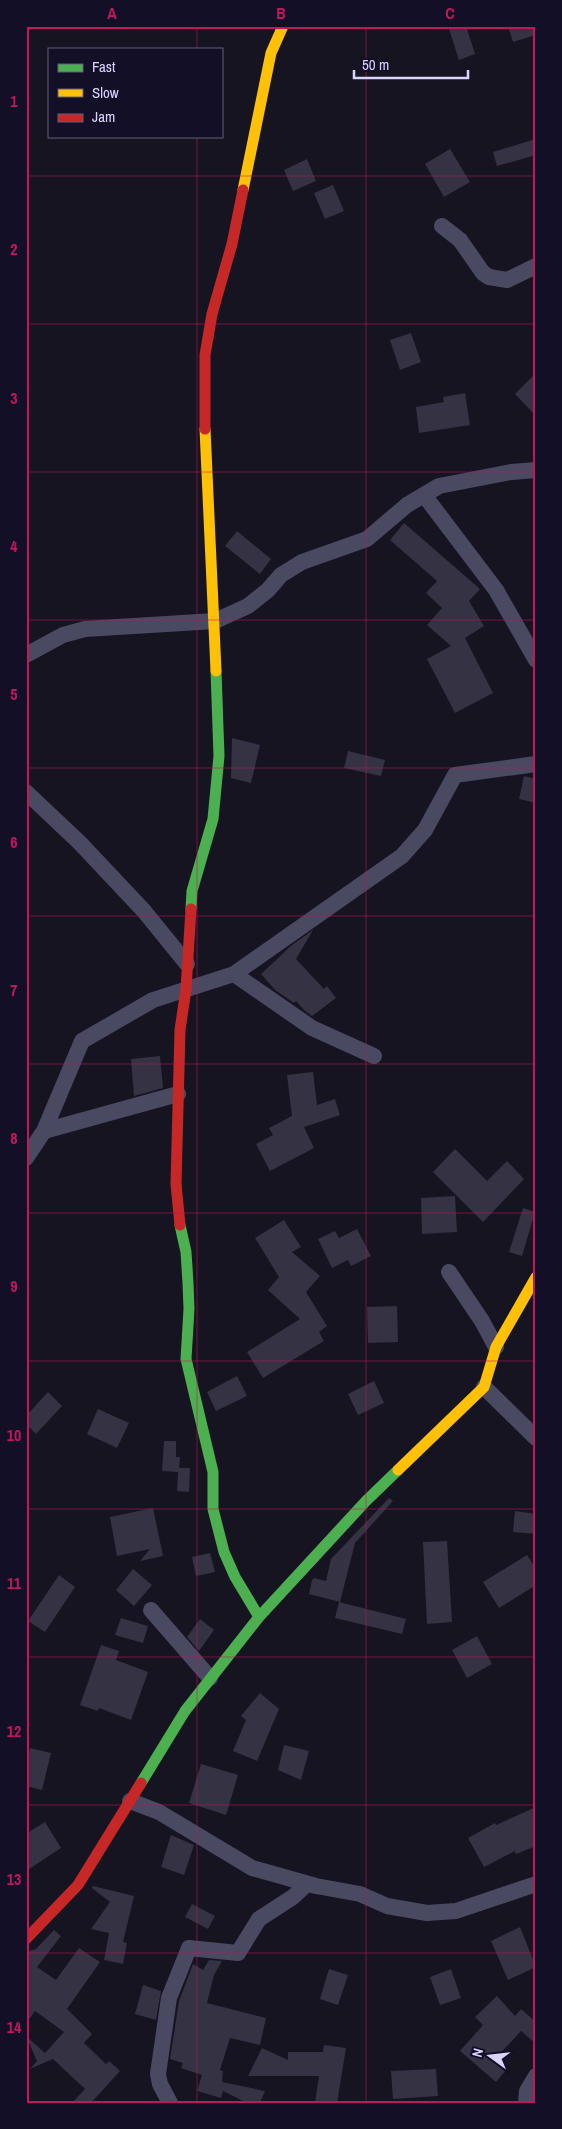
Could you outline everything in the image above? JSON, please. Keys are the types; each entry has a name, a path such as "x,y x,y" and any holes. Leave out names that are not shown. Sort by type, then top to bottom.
{"street":[{"path":"259,1617 235,1577 224,1552 213,1510 213,1472 186,1359 189,1309 188,1283 186,1252 179,1218 176,1184 180,1030 186,989 192,891 213,819 219,756 215,621 205,435 205,354 212,314 232,244 271,53 283,26"},
{"path":"442,226 460,240 470,251 483,273 489,277 507,280 536,266"},
{"path":"26,655 63,635 85,629 215,621 248,606 268,590 281,575 302,562 367,539 388,520 439,486 511,472 536,470"},
{"path":"424,495 496,590 536,660"},
{"path":"26,1158 44,1132 82,1040 153,1000 234,974 402,856 425,830 455,775 536,764"},
{"path":"26,792 80,842 131,897 187,964"},
{"path":"234,974 312,1028 374,1056"},
{"path":"44,1132 178,1094"},
{"path":"449,1272 482,1321 496,1347"},
{"path":"26,1939 78,1885 185,1711 259,1617 366,1501 484,1387 496,1347 536,1277"},
{"path":"484,1387 536,1438"},
{"path":"152,1610 210,1678"},
{"path":"130,1801 159,1812 252,1868 307,1884 360,1894 387,1906 427,1913 456,1912 536,1884"},
{"path":"170,2103 160,2084 158,2074 169,1998 189,1948 238,1953 258,1919 293,1897 307,1884"},
{"path":"526,2103 527,2091 536,2076"}],"building":[{"path":"448,26 466,26 475,54 459,60"},
{"path":"508,26 536,26 536,35 513,42"},
{"path":"536,139 536,155 497,166 493,152"},
{"path":"450,149 470,182 444,197 425,164"},
{"path":"307,159 316,181 293,191 284,170"},
{"path":"333,185 344,211 325,219 314,193"},
{"path":"411,333 421,362 400,370 390,340"},
{"path":"536,373 536,416 515,394"},
{"path":"465,393 470,425 419,433 416,407 444,402 443,397"},
{"path":"404,523 480,589 469,601 484,626 465,638 493,693 455,713 427,659 451,646 427,625 442,608 426,593 437,581 390,540"},
{"path":"237,531 271,559 260,574 225,546"},
{"path":"232,738 260,745 251,783 231,778"},
{"path":"348,751 385,760 381,776 344,768"},
{"path":"524,776 536,779 536,803 519,799"},
{"path":"313,930 296,959 324,989 327,986 336,998 312,1016 296,1001 294,1003 275,990 261,974 292,945"},
{"path":"160,1056 163,1088 134,1096 131,1059"},
{"path":"313,1072 317,1105 335,1099 340,1115 304,1127 314,1148 270,1171 256,1144 273,1135 269,1128 292,1116 287,1075"},
{"path":"455,1149 487,1181 507,1161 524,1179 483,1222 433,1172"},
{"path":"455,1196 457,1232 422,1234 421,1198"},
{"path":"523,1208 535,1212 522,1256 509,1252"},
{"path":"284,1220 301,1247 292,1252 320,1276 306,1292 327,1326 319,1332 324,1341 263,1378 247,1352 300,1319 268,1290 279,1277 255,1238"},
{"path":"357,1229 371,1256 351,1266 348,1260 332,1268 318,1239 335,1231 339,1238"},
{"path":"397,1306 398,1342 368,1343 367,1307"},
{"path":"237,1376 247,1396 216,1411 207,1392"},
{"path":"374,1381 384,1403 358,1415 348,1394"},
{"path":"48,1392 62,1406 36,1434 26,1424 26,1416"},
{"path":"98,1409 129,1423 117,1448 87,1434"},
{"path":"164,1441 176,1441 176,1457 180,1457 179,1468 190,1468 189,1492 177,1491 178,1472 162,1471"},
{"path":"389,1498 393,1501 355,1543 340,1602 309,1594 312,1580 314,1578 326,1581 331,1559"},
{"path":"153,1508 163,1556 140,1561 150,1549 117,1556 110,1517"},
{"path":"515,1511 536,1514 536,1534 513,1532"},
{"path":"447,1541 452,1622 427,1624 423,1542"},
{"path":"210,1553 215,1572 196,1576 192,1557"},
{"path":"527,1555 536,1569 536,1585 499,1608 483,1582"},
{"path":"133,1569 152,1585 134,1606 116,1590"},
{"path":"59,1575 75,1587 45,1632 28,1621"},
{"path":"339,1602 406,1619 402,1634 335,1618"},
{"path":"121,1618 148,1626 143,1643 115,1635"},
{"path":"200,1619 214,1630 199,1651 187,1637"},
{"path":"477,1636 492,1664 467,1678 452,1650"},
{"path":"101,1645 119,1651 116,1660 148,1672 131,1720 99,1708 98,1711 80,1705"},
{"path":"260,1693 279,1709 257,1761 233,1751 246,1720 241,1716"},
{"path":"284,1745 309,1751 301,1780 278,1770"},
{"path":"30,1748 51,1753 42,1790 26,1786 26,1763"},
{"path":"201,1764 238,1775 226,1815 189,1803"},
{"path":"536,1807 536,1846 516,1854 515,1851 484,1867 468,1838 495,1823 496,1825"},
{"path":"45,1822 61,1848 26,1871 26,1834"},
{"path":"171,1835 194,1845 184,1875 161,1867"},
{"path":"93,1886 134,1896 123,1942 127,1943 123,1964 104,1960 109,1933 91,1929 110,1902 92,1888"},
{"path":"192,1904 215,1916 208,1929 185,1917"},
{"path":"520,1927 536,1967 508,1980 491,1941"},
{"path":"54,1930 61,1936 37,1967 56,1980 79,1948 100,1962 67,2009 92,2034 84,2043 106,2064 109,2061 120,2071 91,2103 72,2103 85,2089 53,2059 30,2069 37,2061 26,2036 45,2053 64,2032 35,2011 26,2024 26,1952 36,1949"},
{"path":"209,1960 222,1961 214,1975 207,2003 266,2018 260,2045 230,2038 220,2070 223,2071 222,2082 265,2091 260,2103 247,2103 223,2091 221,2098 197,2091 202,2075 181,2068 183,2063 170,2059 179,2001 193,1964 203,1970"},
{"path":"329,1969 348,1975 338,2005 320,1999"},
{"path":"451,1969 461,1998 440,2005 430,1977"},
{"path":"143,1985 161,1991 156,2020 135,2014"},
{"path":"497,1996 515,2016 521,2009 536,2022 536,2044 521,2031 494,2060 506,2070 496,2082 460,2051 483,2025 475,2017"},
{"path":"324,2045 346,2048 337,2103 315,2103 319,2076 248,2076 262,2048 288,2060 288,2052 323,2052"},
{"path":"436,2069 438,2096 393,2099 391,2071"}],"traffic: fast":[{"path":"191,909 192,891 213,819 219,756 216,671"},
{"path":"180,1225 186,1252 188,1283 189,1309 186,1359 213,1472 213,1509 224,1552 235,1577 259,1617"},
{"path":"141,1783 185,1711 259,1617 366,1501 398,1470"}],"traffic: slow":[{"path":"243,190 271,53 283,26"},
{"path":"205,429 216,671"},
{"path":"398,1470 484,1387 496,1347 536,1277"}],"traffic: jam":[{"path":"205,429 205,355 212,314 232,244 243,190"},
{"path":"180,1225 176,1184 180,1030 186,989 191,909"},
{"path":"26,1939 78,1885 141,1783"}]}
